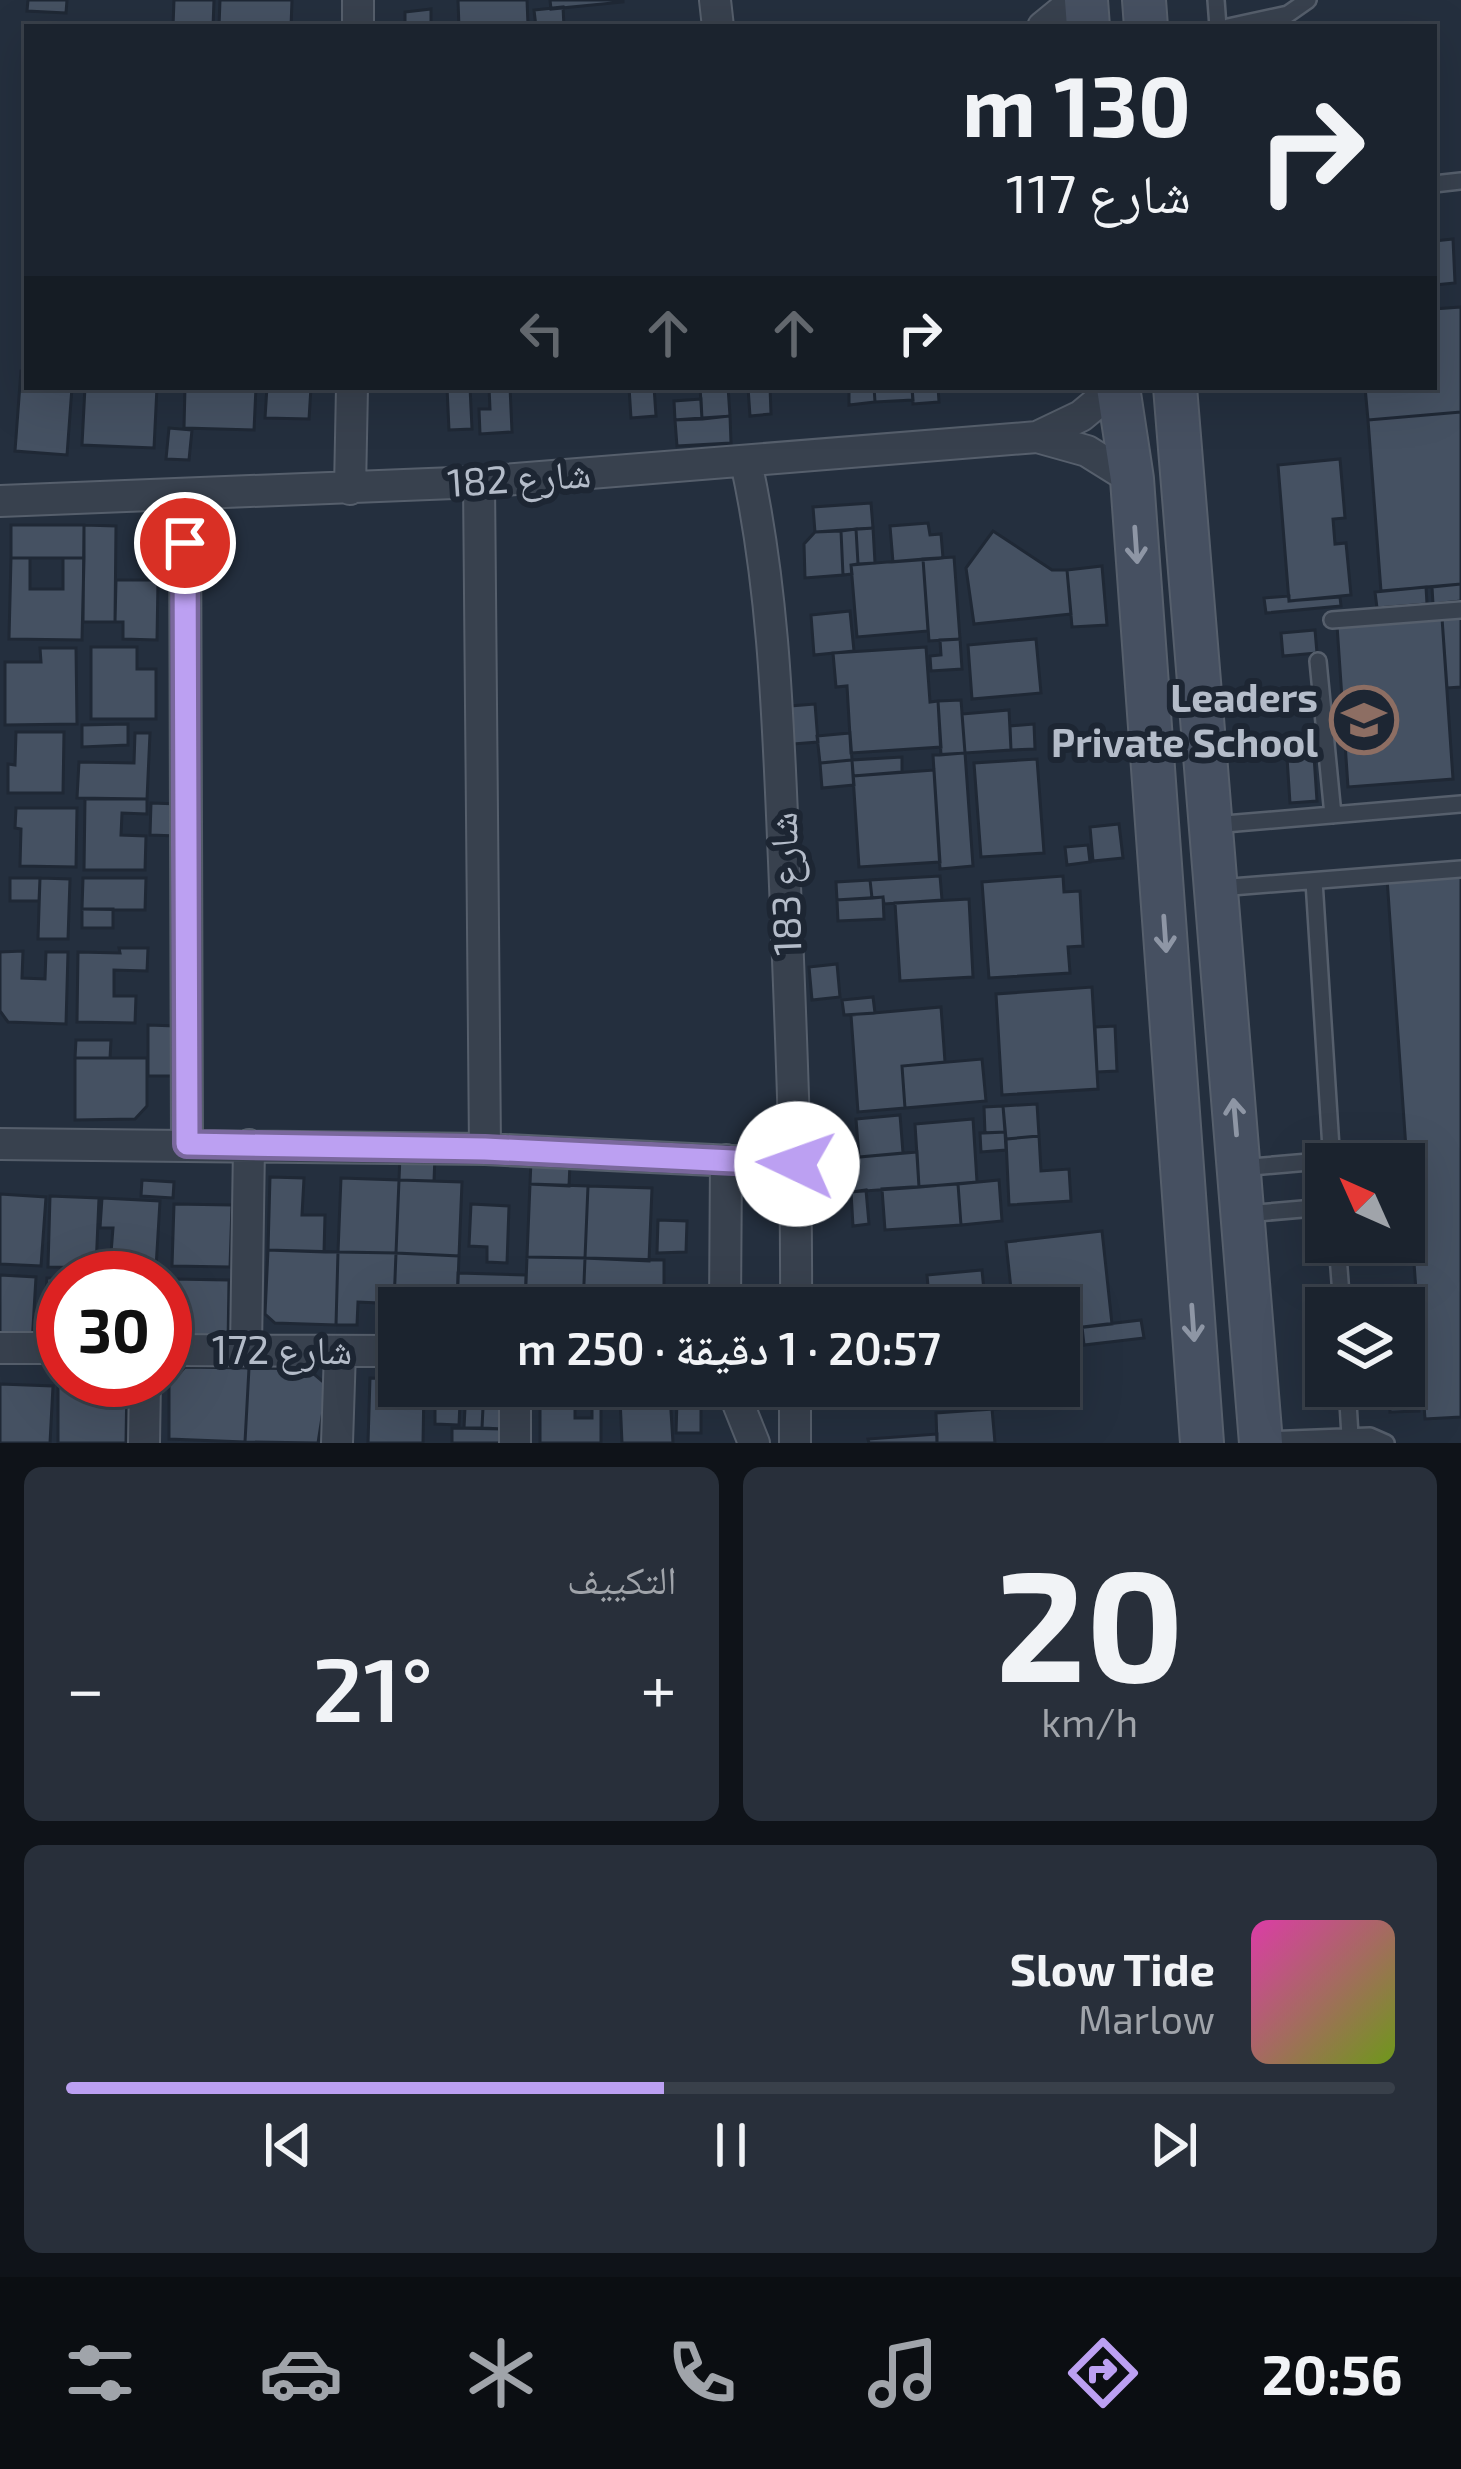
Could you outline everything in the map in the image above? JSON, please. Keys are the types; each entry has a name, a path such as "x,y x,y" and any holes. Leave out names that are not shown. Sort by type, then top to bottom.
{"street":[{"path":"1046,24 1076,0"},
{"path":"350,489 352,390"},
{"name":"شارع 182","path":"1037,437 1081,416 1113,390"},
{"path":"1117,390 1132,479 1202,1443"},
{"path":"1174,390 1261,1442"},
{"name":"شارع 182","path":"0,501 479,482 1037,437 1088,451 1132,479"},
{"name":"شارع 183","path":"746,462 772,617 797,1164 796,1287"},
{"path":"479,482 485,1149"},
{"path":"185,496 187,1144"},
{"path":"0,1144 485,1149 797,1164"},
{"path":"246,1350 249,1145"},
{"path":"725,1287 726,1160"},
{"path":"0,1348 36,1348"},
{"name":"شارع 172","path":"192,1349 378,1352"},
{"path":"337,1443 340,1351"},
{"path":"144,1443 145,1407"},
{"path":"515,1407 515,1443"},
{"path":"739,1407 754,1443"},
{"path":"794,1443 795,1407"}],"lane":[{"path":"1242,24 1288,14 1308,0"},
{"path":"1332,620 1461,610"},
{"path":"1318,661 1333,815"},
{"path":"1212,825 1461,804"},
{"path":"1217,888 1461,869"},
{"path":"1314,881 1331,1143"},
{"path":"1239,1168 1305,1164"},
{"path":"1243,1215 1305,1209"},
{"path":"1348,1407 1350,1436"},
{"path":"1261,1442 1370,1436 1386,1443"}],"building":[{"path":"28,0 67,0 66,13 27,11"},
{"path":"174,0 214,0 213,24 173,24"},
{"path":"220,0 292,0 291,24 219,24"},
{"path":"458,0 527,0 528,24 459,24"},
{"path":"550,0 623,0 623,2 551,9"},
{"path":"563,7 564,24 536,24 534,10"},
{"path":"431,9 431,24 405,24 405,12"},
{"path":"1453,239 1455,283 1437,285 1437,241"},
{"path":"1461,307 1461,412 1368,420 1365,390 1437,390 1437,309"},
{"path":"21,371 24,390 72,390 67,455 15,451"},
{"path":"85,390 157,390 154,448 82,445"},
{"path":"185,390 256,390 254,430 184,428"},
{"path":"267,390 311,390 309,419 265,418"},
{"path":"447,390 470,390 472,429 449,430"},
{"path":"489,390 510,390 512,432 480,434 479,409 490,409"},
{"path":"629,390 654,390 656,416 631,418"},
{"path":"700,390 728,390 730,416 702,419"},
{"path":"748,390 770,390 771,414 750,416"},
{"path":"849,390 874,390 875,402 849,405"},
{"path":"874,390 912,390 913,400 875,402"},
{"path":"912,390 938,390 939,402 913,404"},
{"path":"701,399 702,419 675,420 674,401"},
{"path":"1461,412 1461,584 1381,591 1368,420"},
{"path":"730,416 731,443 677,446 675,420"},
{"path":"169,428 192,430 189,460 166,459"},
{"path":"1340,459 1345,518 1333,519 1335,544 1346,543 1351,595 1289,601 1278,465"},
{"path":"871,503 873,528 815,532 813,507"},
{"path":"928,523 930,535 941,534 943,558 893,562 890,526"},
{"path":"11,525 84,525 84,558 11,558"},
{"path":"84,525 116,526 115,622 83,622"},
{"path":"873,528 875,563 858,564 856,529"},
{"path":"856,529 858,564 851,565 852,574 843,575 841,531"},
{"path":"841,531 843,575 805,578 804,544 815,532"},
{"path":"993,531 1052,570 1067,570 1071,614 974,624 966,568"},
{"path":"954,557 960,639 929,641 923,559"},
{"path":"11,558 30,558 30,589 63,589 63,558 84,558 82,640 9,639"},
{"path":"923,559 928,631 857,637 851,565"},
{"path":"1102,566 1107,625 1072,627 1067,570"},
{"path":"116,580 158,580 157,640 123,639 123,622 115,622"},
{"path":"1461,584 1461,601 1433,604 1432,587"},
{"path":"1426,587 1427,604 1377,608 1375,592"},
{"path":"1289,596 1289,601 1340,597 1341,606 1266,613 1264,598"},
{"path":"850,611 854,651 814,655 811,615"},
{"path":"1461,616 1461,687 1447,688 1442,618"},
{"path":"1442,618 1453,779 1348,787 1337,625"},
{"path":"1315,630 1317,653 1283,656 1281,633"},
{"path":"960,639 962,669 931,671 930,656 941,655 940,640"},
{"path":"1036,639 1041,693 972,699 968,645"},
{"path":"91,647 137,647 137,669 156,669 156,719 91,719"},
{"path":"926,647 930,702 938,701 941,747 851,753 847,686 836,687 833,653"},
{"path":"40,648 76,648 77,724 5,725 5,662 41,662"},
{"path":"961,700 965,753 941,755 938,701"},
{"path":"815,704 818,742 793,744 790,706"},
{"path":"1009,710 1011,750 965,753 962,714"},
{"path":"128,724 128,745 82,747 82,725"},
{"path":"1034,724 1035,749 1011,750 1010,726"},
{"path":"16,732 64,732 63,793 8,793 8,764 15,765"},
{"path":"135,733 150,733 147,799 77,798 79,762 134,763"},
{"path":"850,733 852,760 820,763 817,736"},
{"path":"1313,741 1317,801 1290,803 1286,742"},
{"path":"965,753 973,866 940,869 933,755"},
{"path":"902,757 902,772 853,776 852,760"},
{"path":"1037,759 1044,853 981,857 974,763"},
{"path":"852,760 854,785 822,788 820,763"},
{"path":"934,770 940,862 859,867 853,776"},
{"path":"85,799 147,799 147,814 122,813 121,835 146,836 145,870 84,870"},
{"path":"151,803 179,804 178,836 150,835"},
{"path":"16,808 77,808 76,867 20,866"},
{"path":"1119,824 1123,858 1093,861 1090,827"},
{"path":"1088,845 1090,862 1067,865 1065,847"},
{"path":"1461,872 1461,1417 1425,1419 1425,1287 1416,1287 1414,1263 1425,1263 1425,1143 1406,1143 1387,878"},
{"path":"940,876 942,900 884,904 883,897 872,898 870,880"},
{"path":"1063,876 1064,892 1080,891 1083,946 1068,947 1070,973 989,978 982,882"},
{"path":"10,878 40,878 39,901 10,901"},
{"path":"40,878 70,879 68,939 38,939"},
{"path":"83,878 146,878 145,910 82,909"},
{"path":"870,880 872,898 837,900 836,882"},
{"path":"883,897 884,919 838,921 837,900"},
{"path":"969,899 973,977 900,981 895,903"},
{"path":"82,909 113,909 113,928 82,928"},
{"path":"119,948 148,948 147,971 114,970 114,996 136,996 135,1023 77,1022 78,952 120,953"},
{"path":"23,951 22,978 45,979 46,952 68,952 66,1024 8,1022 0,1011 0,952"},
{"path":"837,964 840,997 812,1000 809,967"},
{"path":"1092,987 1098,1089 1002,1095 996,994"},
{"path":"873,997 875,1013 844,1015 842,1000"},
{"path":"941,1007 945,1062 902,1066 905,1108 858,1112 851,1015"},
{"path":"148,1025 176,1026 176,1076 148,1076"},
{"path":"1115,1026 1117,1071 1097,1072 1095,1027"},
{"path":"76,1040 111,1040 110,1058 75,1058"},
{"path":"75,1058 147,1058 147,1106 135,1119 75,1120"},
{"path":"982,1059 986,1101 905,1108 902,1066"},
{"path":"1037,1104 1039,1136 1006,1139 1003,1106"},
{"path":"1003,1106 1005,1132 985,1133 984,1107"},
{"path":"900,1115 903,1153 859,1157 856,1119"},
{"path":"973,1119 977,1182 919,1187 915,1124"},
{"path":"1005,1132 1006,1150 981,1152 980,1133"},
{"path":"1039,1136 1041,1171 1069,1169 1071,1201 1009,1205 1006,1139"},
{"path":"917,1152 919,1187 851,1192 848,1158"},
{"path":"400,1156 435,1156 434,1181 399,1180"},
{"path":"848,1158 851,1192 827,1193 825,1159"},
{"path":"531,1161 570,1163 569,1186 530,1184"},
{"path":"270,1177 304,1178 302,1215 325,1215 324,1252 268,1250"},
{"path":"341,1178 399,1180 396,1253 338,1252"},
{"path":"142,1180 174,1182 173,1198 141,1196"},
{"path":"399,1180 462,1182 459,1256 396,1253"},
{"path":"999,1180 1002,1221 961,1225 958,1184"},
{"path":"530,1184 588,1186 585,1258 527,1257"},
{"path":"958,1184 961,1225 885,1230 882,1189"},
{"path":"588,1186 652,1188 649,1261 585,1258"},
{"path":"866,1190 869,1224 853,1226 851,1192"},
{"path":"0,1194 46,1197 42,1251 36,1251 36,1266 0,1264"},
{"path":"50,1196 99,1198 97,1251 48,1251"},
{"path":"102,1198 160,1201 157,1251 111,1251 113,1228 100,1228"},
{"path":"174,1204 232,1205 230,1267 192,1266 192,1251 172,1251"},
{"path":"471,1204 509,1206 507,1263 487,1262 487,1247 469,1246"},
{"path":"658,1220 687,1221 686,1252 657,1253"},
{"path":"1102,1231 1112,1324 1080,1328 1080,1287 1011,1287 1006,1242"},
{"path":"268,1250 338,1252 336,1325 275,1323 265,1314"},
{"path":"338,1252 396,1253 395,1287 378,1287 378,1303 358,1302 357,1325 336,1325"},
{"path":"396,1253 459,1256 458,1287 395,1287"},
{"path":"527,1257 585,1258 584,1287 526,1287"},
{"path":"585,1258 664,1260 664,1287 584,1287"},
{"path":"982,1270 984,1287 928,1287 927,1275"},
{"path":"458,1273 526,1275 526,1287 458,1287"},
{"path":"0,1275 36,1277 32,1344 0,1343"},
{"path":"192,1279 229,1280 228,1346 192,1345"},
{"path":"1141,1320 1144,1338 1084,1345 1082,1327"},
{"path":"192,1367 249,1368 245,1442 169,1439 169,1407 192,1407"},
{"path":"249,1368 308,1369 327,1385 318,1443 245,1442"},
{"path":"370,1378 378,1378 378,1407 424,1407 423,1443 368,1443"},
{"path":"0,1384 36,1385 36,1407 52,1407 50,1443 0,1443"},
{"path":"58,1407 127,1407 126,1443 58,1443"},
{"path":"435,1407 460,1407 459,1425 435,1424"},
{"path":"483,1407 505,1407 504,1429 482,1428"},
{"path":"540,1407 575,1407 575,1418 592,1418 592,1407 601,1407 601,1443 540,1443"},
{"path":"620,1407 671,1407 673,1443 622,1443"},
{"path":"677,1407 701,1407 701,1433 676,1433"},
{"path":"1390,1407 1419,1407 1419,1411 1390,1412"},
{"path":"465,1408 483,1408 482,1428 464,1428"},
{"path":"992,1409 995,1443 937,1443 936,1413"},
{"path":"452,1428 504,1429 503,1443 452,1443"},
{"path":"937,1434 937,1443 869,1443 868,1439"}],"place":[{"name":"Leaders Private School","path":"1364,720"}],"route":[{"path":"185,543 187,1144 485,1149 797,1164"}]}
